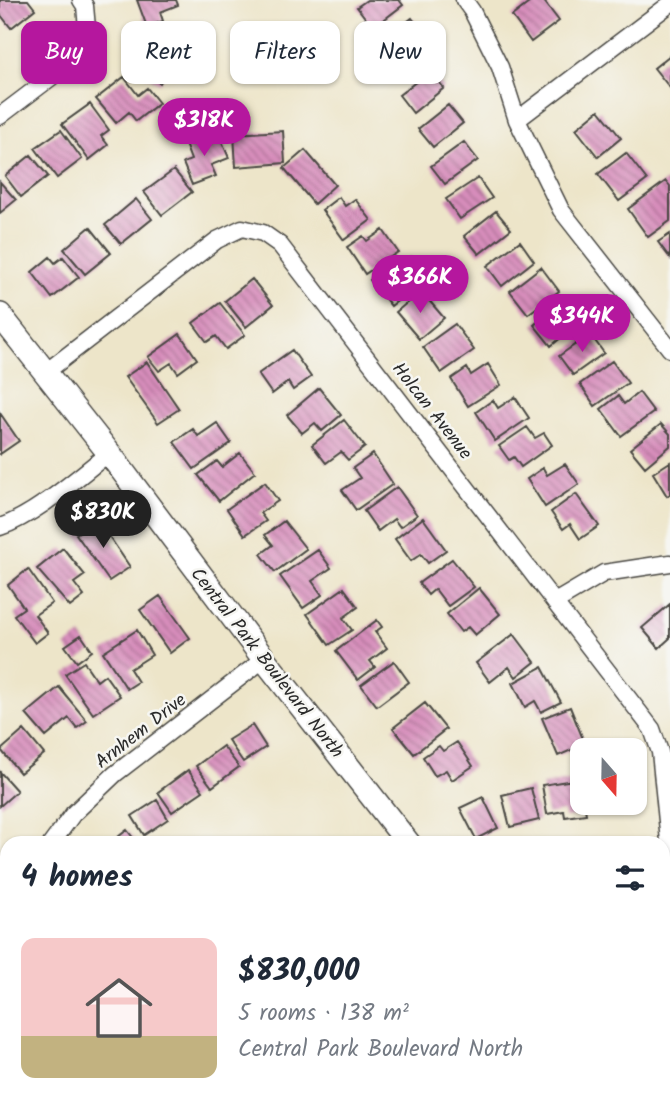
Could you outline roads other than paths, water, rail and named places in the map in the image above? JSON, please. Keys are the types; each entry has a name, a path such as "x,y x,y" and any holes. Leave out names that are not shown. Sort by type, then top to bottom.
{"street":[{"path":"0,116 66,66 81,49 87,28 85,6 81,0"},
{"path":"464,0 500,67 517,120 561,210 670,349"},
{"path":"517,120 670,4"},
{"name":"Holcan Avenue","path":"46,372 217,240 242,228 263,233 279,245 652,729 660,752 668,836"},
{"name":"Central Park Boulevard North","path":"0,314 403,836"},
{"path":"0,527 44,503 109,453"},
{"path":"555,602 604,573 670,563"},
{"name":"Arnhem Drive","path":"57,836 73,814 115,774 264,659"}]}
